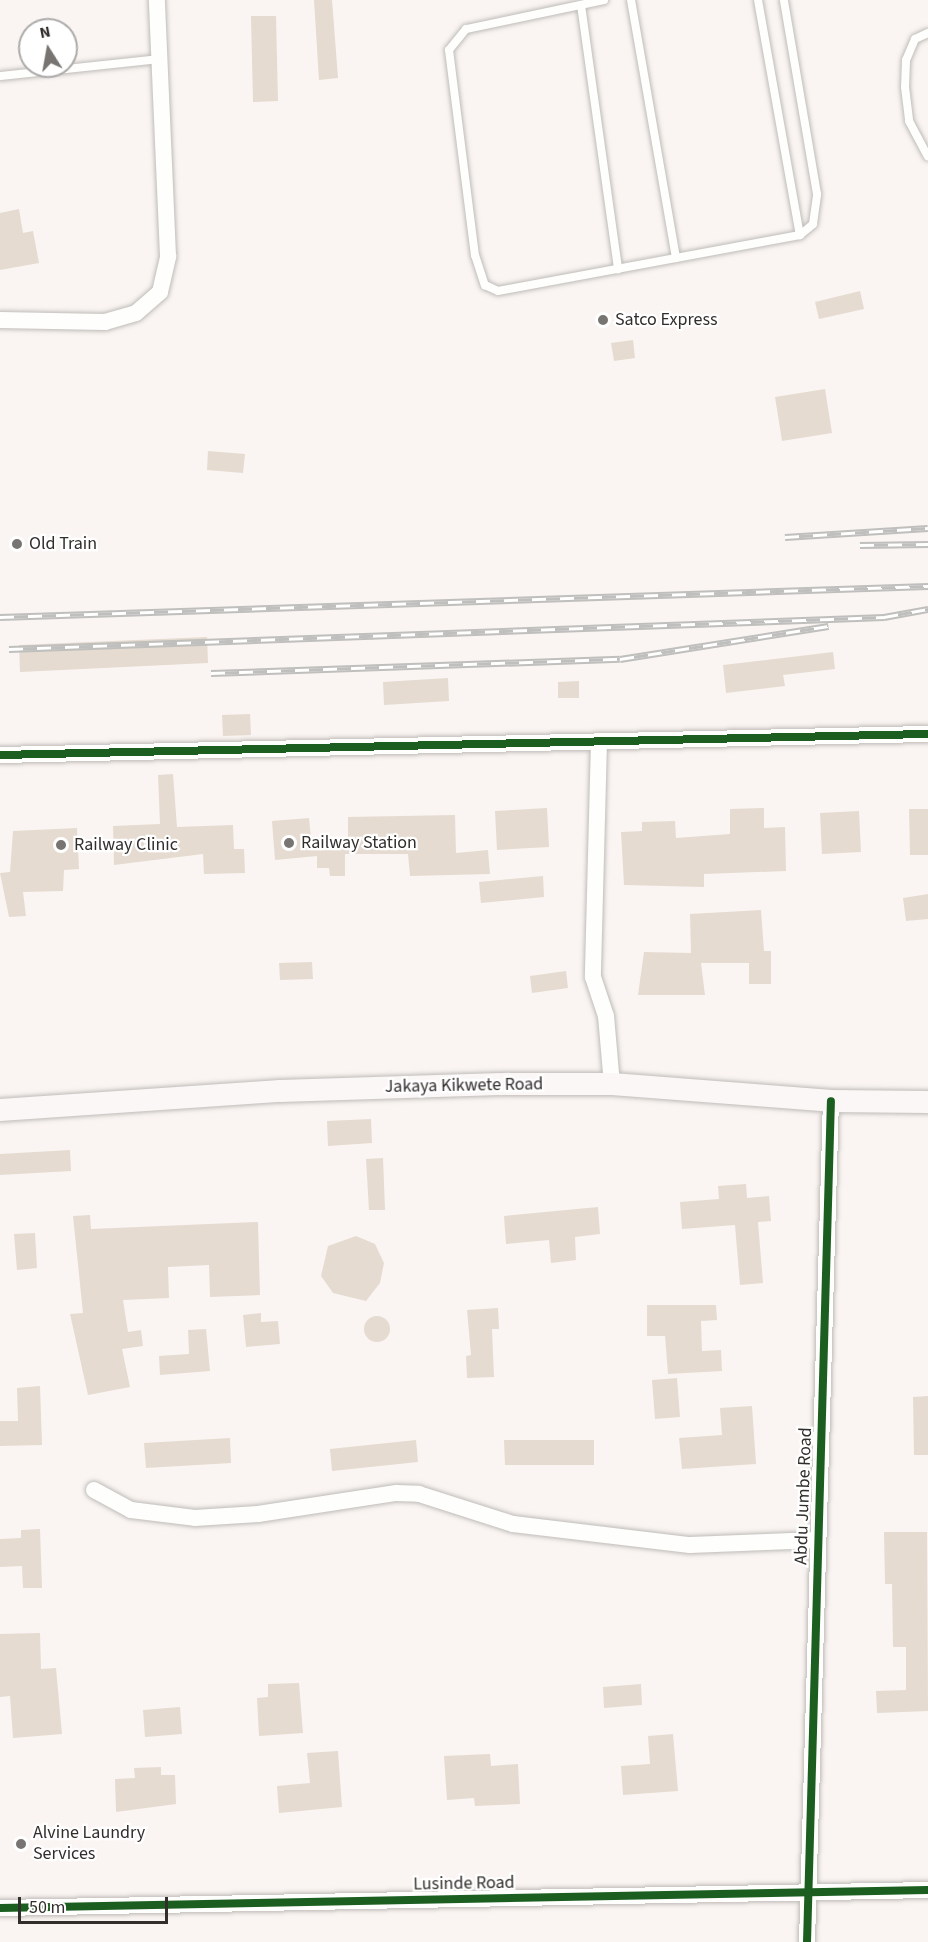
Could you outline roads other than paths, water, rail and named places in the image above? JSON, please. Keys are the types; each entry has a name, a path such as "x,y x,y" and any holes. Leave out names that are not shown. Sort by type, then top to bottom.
{"main road":[{"name":"Jakaya Kikwete Road","path":"0,1110 268,1091 612,1084 831,1101 928,1102"}],"street":[{"path":"0,320 105,322 136,313 160,292 168,256 157,0"},
{"path":"0,755 928,734"},
{"path":"599,741 593,977 606,1016 612,1084"},
{"name":"Abdu Jumbe Road","path":"807,1942 806,1892 831,1101"},
{"path":"94,1490 131,1510 195,1518 258,1514 396,1493 419,1494 513,1524 690,1545 818,1540"},
{"name":"Lusinde Road","path":"0,1908 928,1890"}],"lane":[{"path":"604,0 466,28 449,50 475,255 485,285 498,291 800,235 818,215 817,194 784,0"},
{"path":"632,0 676,258"},
{"path":"758,0 800,235"},
{"path":"580,5 618,269"},
{"path":"928,33 915,39 906,60 905,87 909,120 928,156"},
{"path":"0,76 158,59"}],"railway":[{"path":"785,537 928,528"},
{"path":"860,545 928,544"},
{"path":"0,617 928,586"},
{"path":"9,649 884,617 928,609"},
{"path":"211,673 620,659 828,626"}],"place":[{"name":"Satco Express","path":"603,320"},
{"name":"Old Train","path":"17,544"},
{"name":"Railway Station","path":"289,843"},
{"name":"Railway Clinic","path":"61,845"},
{"name":"Alvine Laundry Services","path":"21,1844"}]}
